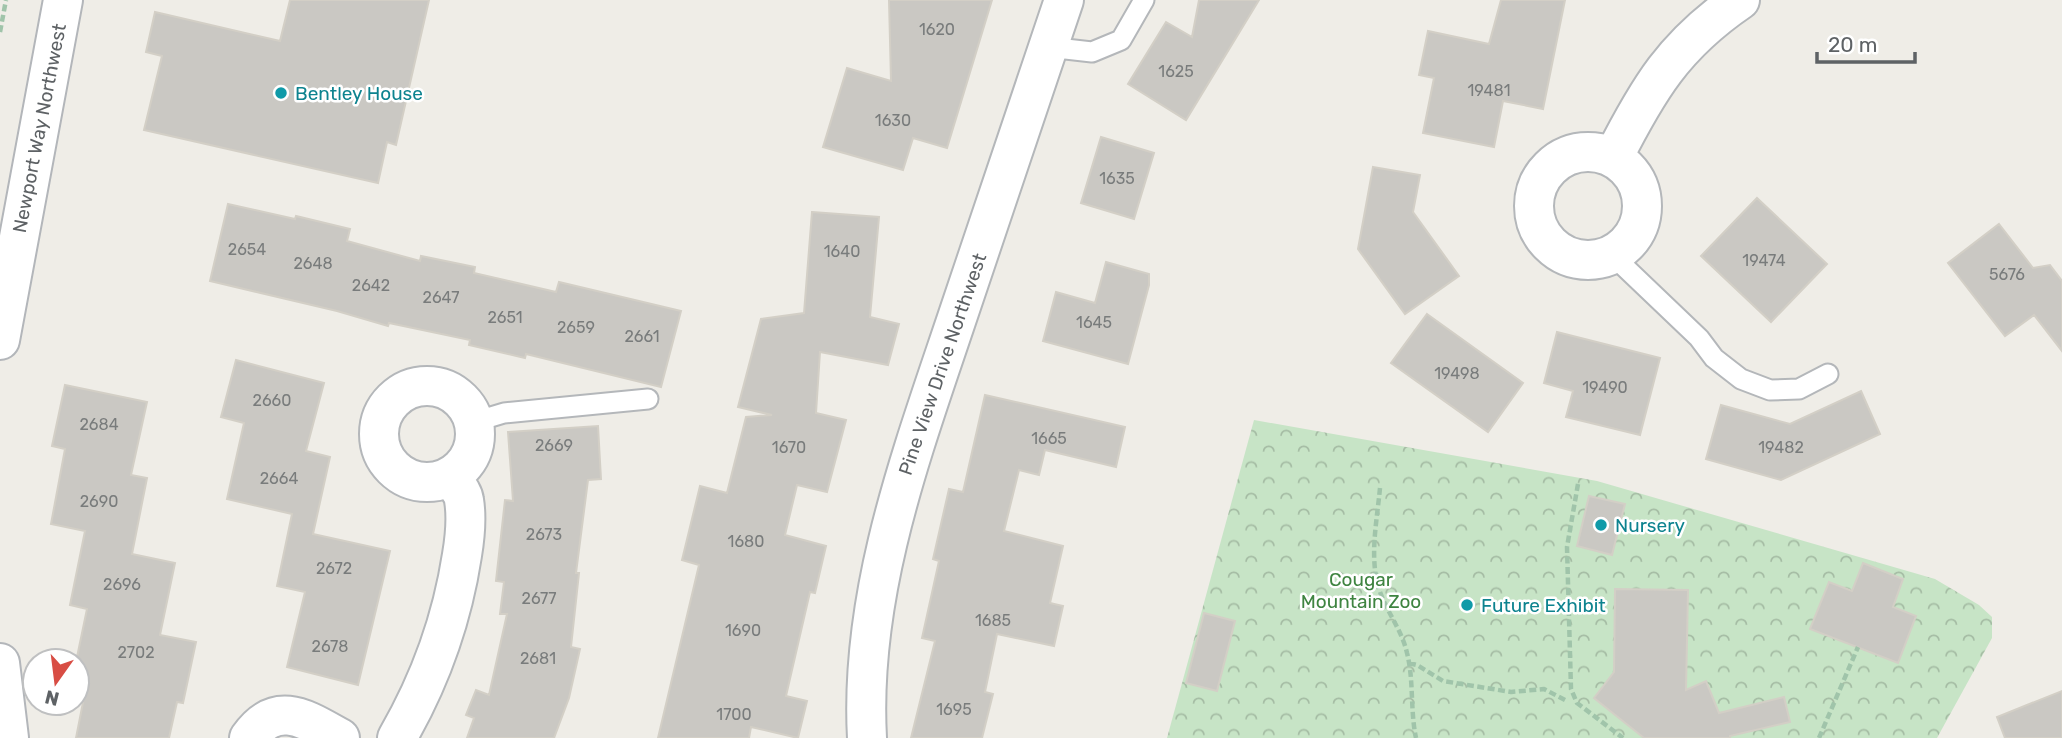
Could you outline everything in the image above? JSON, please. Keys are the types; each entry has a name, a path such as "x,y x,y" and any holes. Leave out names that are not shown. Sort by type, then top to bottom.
{"street":[{"name":"Newport Way Northwest","path":"0,340 63,0"},
{"name":"Pine View Drive Northwest","path":"867,738 872,639 880,580 901,485 1064,0"},
{"path":"1613,158 1639,107 1675,55 1720,6"},
{"path":"1597,152 1613,158 1632,175 1642,198 1636,231 1626,244 1612,254 1596,259 1580,259 1563,254 1550,244 1540,230 1535,214 1535,197 1540,181 1550,167 1564,158 1597,152"},
{"path":"433,386 447,390 460,399 470,411 475,440 471,455 463,468 451,477 437,482 407,478 394,470 385,458 379,444 383,414 391,401 404,392 433,386"},
{"path":"397,738 413,711 430,672 445,633 457,587 465,518 464,498 451,477"},
{"path":"0,663 9,738"},
{"path":"249,738 266,721 280,716 295,716 309,720 340,738"}],"lane":[{"path":"1048,47 1092,52 1121,40 1144,0"},
{"path":"1612,254 1699,338 1714,358 1741,379 1770,390 1799,389 1828,374"},
{"path":"474,422 504,413 648,399"}],"path":[{"path":"0,32 6,0"},
{"path":"1578,484 1567,547 1572,689 1577,703 1623,738"},
{"path":"1380,488 1375,569 1382,597 1404,640 1409,663 1416,738"},
{"path":"1819,738 1858,648"},
{"path":"1409,663 1443,681 1511,692 1544,689 1565,700"}],"green space":[{"name":"Cougar Mountain Zoo","path":"1254,420 1597,481 1935,579 1979,605 1992,617 1992,638 1937,738 1167,738"}],"building":[{"name":"Bentley House","path":"290,0 429,0 396,145 387,142 378,183 144,130 162,56 146,52 155,12 280,41"},
{"path":"889,0 992,0 947,148 913,138 903,170 823,147 847,68 891,81"},
{"path":"1199,0 1259,0 1186,120 1128,84 1166,22 1192,37"},
{"path":"1501,0 1565,0 1543,109 1503,101 1494,147 1423,133 1434,78 1419,75 1428,31 1489,44"},
{"path":"1101,137 1154,153 1134,219 1081,203"},
{"path":"1373,167 1420,175 1413,212 1459,276 1405,314 1358,249"},
{"path":"1757,198 1827,264 1771,322 1701,256"},
{"path":"228,204 350,229 347,241 420,261 421,256 475,267 474,273 556,292 559,282 681,311 661,387 526,354 525,358 469,345 470,340 389,323 388,326 210,281"},
{"path":"812,212 879,217 870,317 899,324 888,365 820,352 816,413 846,420 827,492 797,485 785,535 826,546 815,593 810,592 786,696 807,701 798,738 751,727 749,738 658,738 699,565 682,560 700,486 727,493 746,417 772,415 738,407 761,319 804,313"},
{"path":"1999,224 2033,268 2050,265 2062,281 2062,351 2034,315 2005,336 1948,263"},
{"path":"1106,262 1149,274 1149,285 1128,364 1043,341 1056,292 1095,303"},
{"path":"1427,314 1523,383 1488,432 1391,363"},
{"path":"1557,332 1660,358 1640,435 1566,417 1573,391 1544,383"},
{"path":"236,360 324,383 306,451 330,457 313,534 390,551 358,685 287,667 305,592 277,586 292,514 227,499 244,423 221,417"},
{"path":"65,385 147,402 131,475 147,478 132,554 175,563 160,635 196,642 183,703 177,702 169,738 76,738 80,717 91,717 91,647 79,647 87,609 70,605 85,531 51,524 65,449 52,446"},
{"path":"1861,391 1880,434 1781,480 1706,459 1721,405 1790,424"},
{"path":"985,395 1125,427 1116,467 1045,450 1039,475 1019,470 1004,531 1063,546 1050,603 1063,606 1054,646 997,634 985,692 993,694 982,738 911,738 935,641 922,638 939,561 933,559 949,489 963,492"},
{"path":"598,426 601,479 588,480 576,573 579,573 571,647 580,649 569,698 554,738 467,738 474,718 466,715 476,690 489,695 507,614 500,614 504,582 496,581 505,500 513,501 508,432"},
{"name":"Nursery","path":"1589,496 1625,504 1612,555 1577,546"},
{"path":"1863,563 1903,579 1893,607 1916,616 1898,663 1810,629 1829,582 1852,591"},
{"path":"1615,589 1688,590 1686,690 1706,681 1719,713 1784,697 1790,722 1730,738 1644,738 1594,698 1614,672"},
{"path":"1204,613 1235,621 1217,691 1186,683"},
{"path":"2062,691 2062,738 2005,738 1997,717"}],"place":[{"name":"Bentley House","path":"281,93"},
{"name":"Nursery","path":"1601,525"},
{"name":"Future Exhibit","path":"1467,605"}]}
